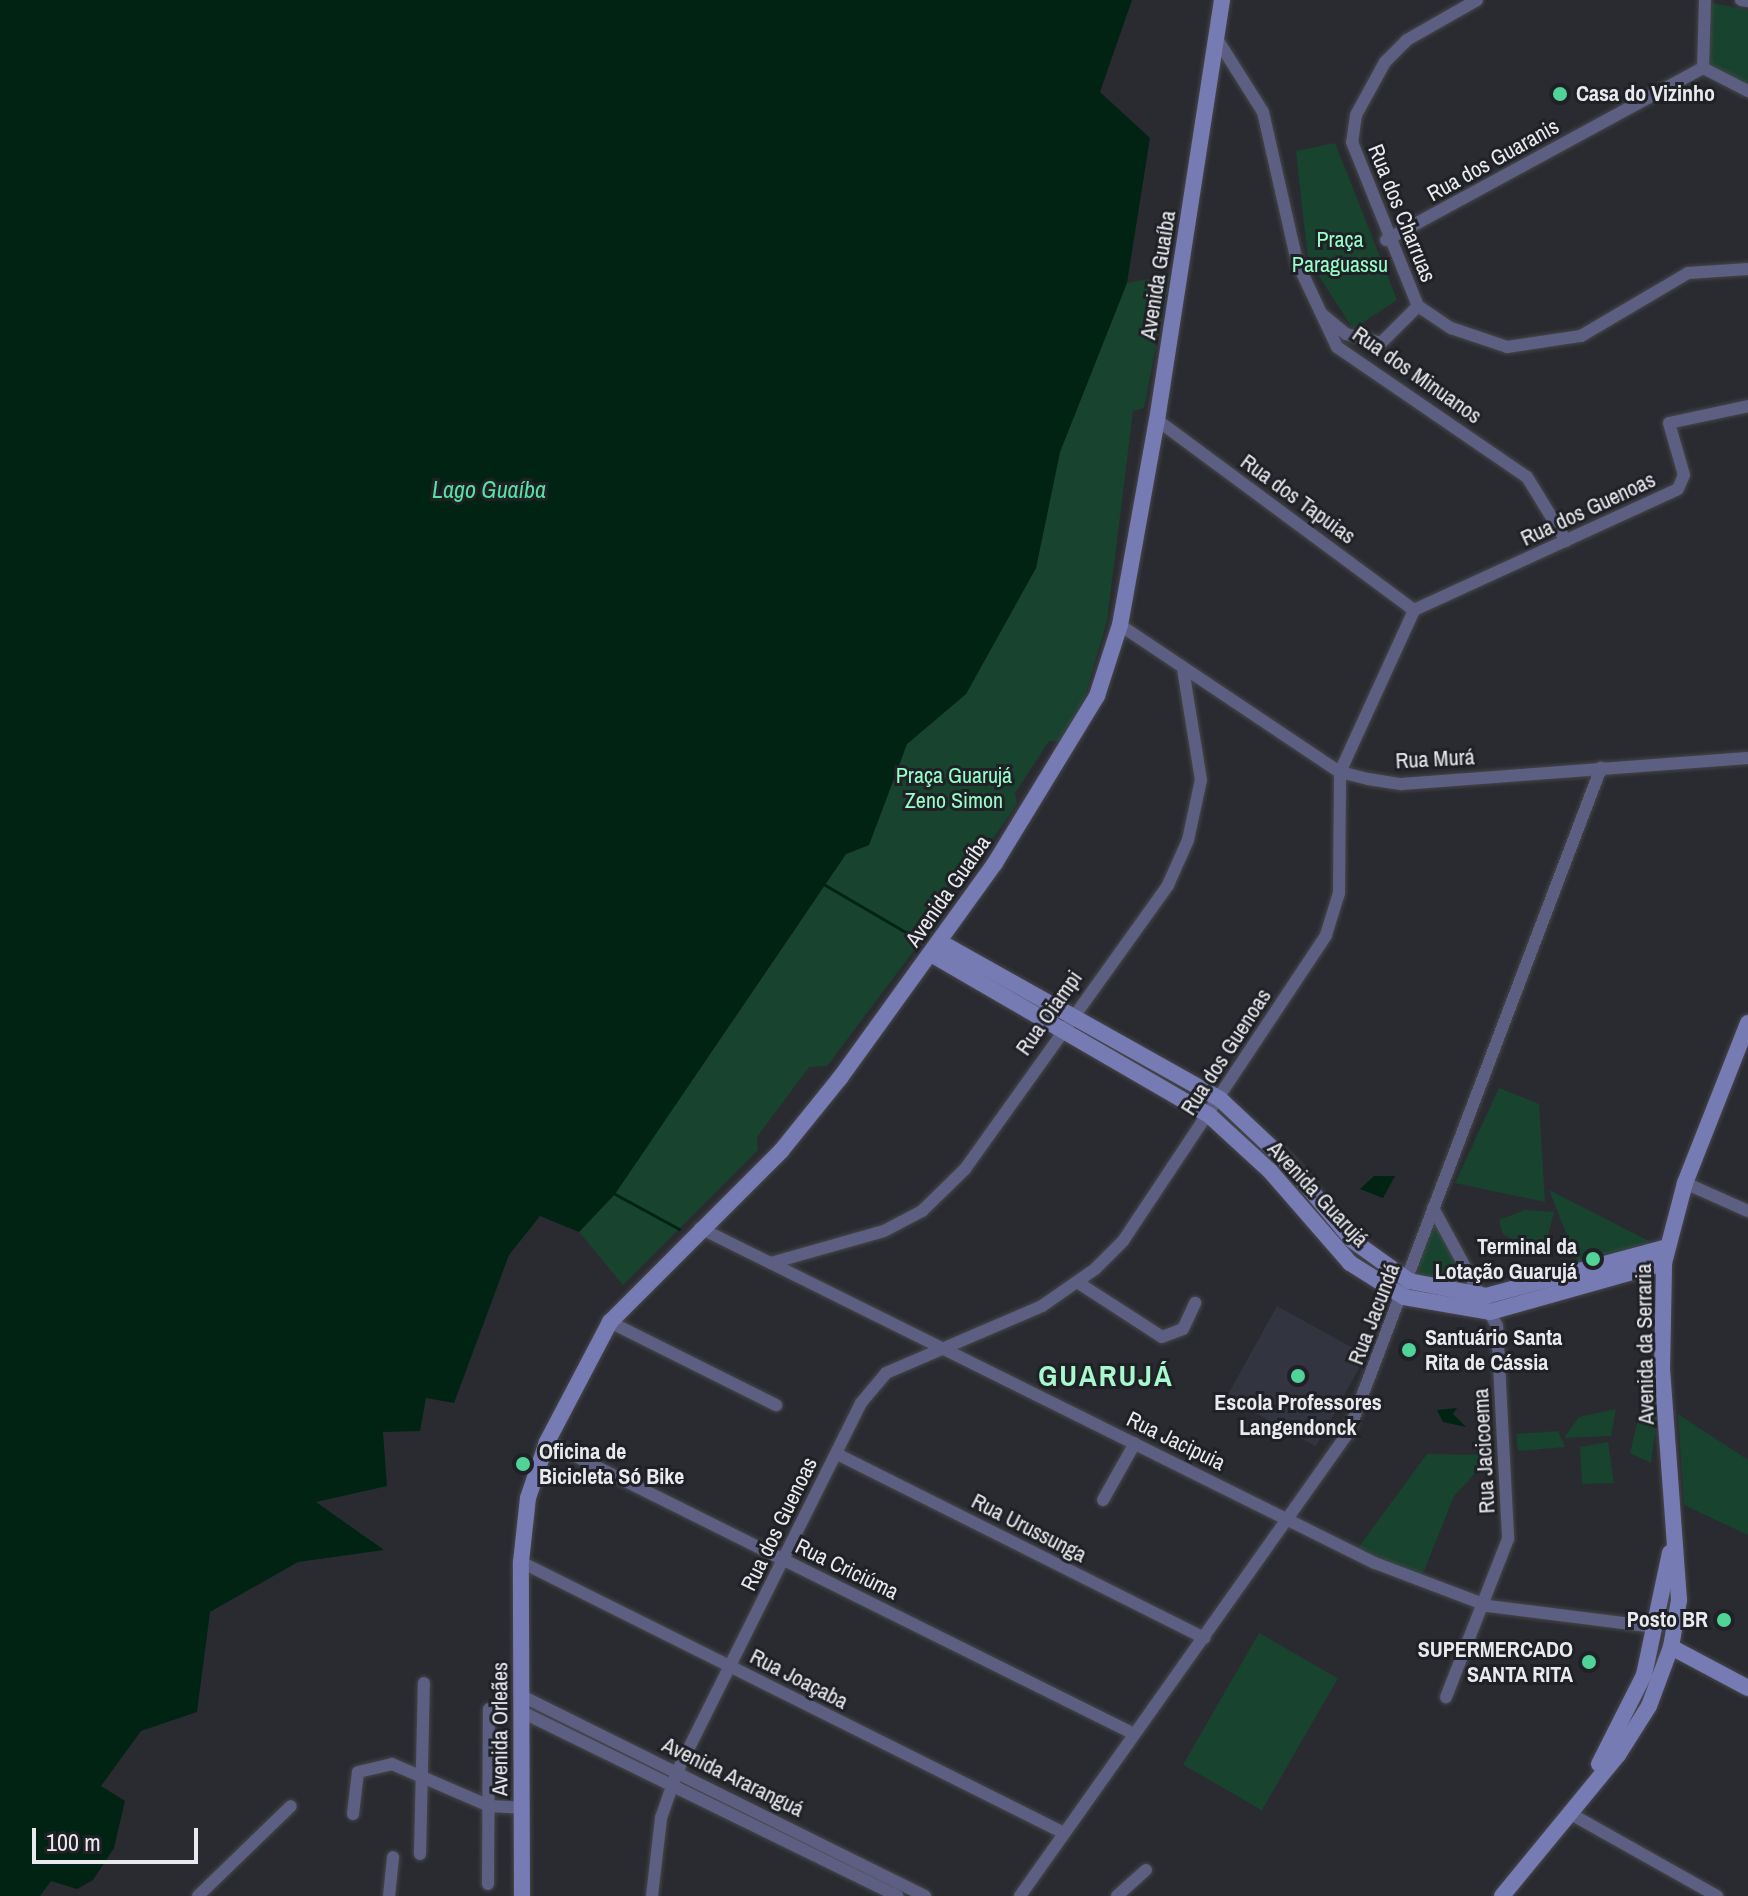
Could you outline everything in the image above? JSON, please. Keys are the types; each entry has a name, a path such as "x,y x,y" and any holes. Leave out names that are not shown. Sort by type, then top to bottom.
{"street":[{"name":"Avenida Guaíba","path":"521,1562 528,1498 547,1442 610,1322 700,1228 781,1151 935,948 1069,753 1120,625 1157,420 1222,0"},
{"name":"Rua dos Charruas","path":"1418,306 1386,240 1352,142 1356,115 1385,62 1407,40 1477,0"},
{"path":"1705,0 1703,68 1748,91"},
{"path":"1741,0 1748,1"},
{"name":"Rua dos Minuanos","path":"1217,39 1276,146 1297,262 1315,308 1337,347 1527,477 1566,541"},
{"name":"Rua dos Guaranis","path":"1386,240 1703,68"},
{"path":"1315,308 1346,334 1381,343 1418,306 1451,328 1507,347 1581,336 1688,273 1748,269"},
{"name":"Rua dos Guenoas","path":"652,1896 674,1778 861,1403 886,1373 939,1346 1042,1306 1077,1282 1123,1241 1220,1099 1334,914 1340,772 1414,610 1681,486 1668,432 1676,416 1748,406"},
{"name":"Rua dos Tapuias","path":"1157,420 1414,610"},
{"name":"Rua Murá","path":"1120,625 1340,772 1401,784 1748,758"},
{"name":"Rua Oiampi","path":"771,1263 884,1231 922,1211 965,1169 1061,1030 1168,885 1188,840 1201,780 1183,669"},
{"name":"Rua Jacundá","path":"1020,1896 1060,1831 1130,1732 1292,1521 1348,1433 1406,1289 1433,1208 1601,768"},
{"name":"Avenida Guarujá","path":"935,948 1072,1016 1220,1099 1289,1164 1352,1240 1406,1289"},
{"name":"Avenida Guarujá","path":"935,948 1061,1030 1209,1115 1270,1171 1350,1263 1406,1289 1488,1304 1666,1255"},
{"name":"Avenida da Serraria","path":"1502,1896 1649,1706 1670,1652 1679,1600 1662,1371 1666,1255 1685,1183 1748,1023"},
{"path":"1685,1183 1748,1211"},
{"name":"Rua Jacicoema","path":"1433,1208 1488,1304 1508,1539 1488,1606 1446,1697"},
{"name":"Rua Jacipuia","path":"700,1228 1292,1521 1488,1606 1655,1627"},
{"path":"1077,1282 1162,1337 1183,1329 1195,1303"},
{"path":"610,1322 776,1405"},
{"name":"Rua Criciúma","path":"547,1442 1130,1732"},
{"path":"1103,1500 1135,1443"},
{"name":"Rua Urussunga","path":"837,1454 1204,1638"},
{"name":"Avenida da Serraria","path":"1569,1813 1635,1699 1651,1648 1674,1536"},
{"name":"Rua Joaçaba","path":"521,1562 1060,1831"},
{"name":"Avenida Orleães","path":"521,1562 522,1896"},
{"path":"1660,1599 1679,1600"},
{"path":"1651,1648 1670,1652 1748,1688"},
{"path":"420,1854 424,1683"},
{"name":"Avenida Araranguá","path":"522,1704 892,1889 925,1896"},
{"path":"488,1884 489,1709"},
{"path":"353,1814 361,1769 392,1764 422,1773 489,1806 523,1808"},
{"path":"198,1896 291,1806"},
{"path":"1569,1813 1717,1896"},
{"path":"389,1896 393,1857"},
{"path":"1117,1896 1146,1870"}],"shaded area":[{"name":"Escola Professores Langendonck","path":"1277,1306 1366,1355 1316,1446 1227,1397"}],"green space":[{"path":"1712,3 1748,10 1748,83 1708,65"},
{"name":"Praça Paraguassu","path":"1335,143 1397,300 1353,329 1308,259 1296,151"},
{"name":"Praça Guarujá Zeno Simon","path":"1170,275 1144,408 1133,411 1107,621 1085,696 1061,741 1049,741 1015,793 1017,804 983,853 972,853 923,921 925,936 827,1066 809,1067 757,1137 758,1150 623,1285 579,1232 615,1194 846,854 869,845 907,744 966,694 1036,568 1060,452 1127,283"},
{"path":"1499,1088 1539,1104 1545,1202 1455,1183"},
{"path":"1549,1190 1653,1243 1581,1270"},
{"path":"1525,1210 1554,1212 1543,1255 1503,1234 1499,1220"},
{"path":"1434,1216 1476,1288 1416,1277"},
{"path":"1642,1402 1659,1404 1651,1463 1630,1453"},
{"path":"1616,1409 1611,1436 1564,1438 1579,1417"},
{"path":"1678,1414 1748,1460 1748,1535 1684,1505"},
{"path":"1558,1431 1565,1447 1518,1451 1516,1434"},
{"path":"1608,1442 1614,1483 1582,1484 1580,1447"},
{"path":"1427,1454 1492,1455 1454,1496 1422,1576 1358,1548"},
{"path":"1259,1633 1338,1678 1262,1810 1183,1765"}],"water":[{"name":"Lago Guaíba","path":"0,0 1132,0 1100,92 1150,138 1127,283 1060,452 1036,568 966,694 907,744 869,845 846,854 615,1194 579,1232 540,1216 509,1255 454,1403 426,1398 420,1431 383,1432 387,1486 316,1502 384,1550 298,1562 210,1612 197,1712 141,1731 101,1786 125,1801 114,1848 93,1880 77,1889 51,1881 40,1896 0,1896"},
{"path":"1374,1176 1395,1176 1383,1198 1360,1189"},
{"path":"1457,1408 1453,1414 1466,1427 1443,1422 1437,1410"}],"waterway":[{"path":"825,885 921,941"},
{"path":"1122,1053 1205,1102"},
{"path":"1224,1116 1328,1225"},
{"path":"615,1194 679,1229"},
{"path":"1351,1253 1381,1273"}],"place":[{"name":"Casa do Vizinho","path":"1560,94"},
{"name":"Terminal da Lotação Guarujá","path":"1593,1259"},
{"name":"Santuário Santa Rita de Cássia","path":"1409,1350"},
{"name":"Escola Professores Langendonck","path":"1298,1376"},
{"name":"Oficina de Bicicleta Só Bike","path":"523,1464"},
{"name":"Posto BR","path":"1724,1620"},
{"name":"SUPERMERCADO SANTA RITA","path":"1589,1662"}],"district":[{"name":"GUARUJÁ","path":"1106,1375"}]}
